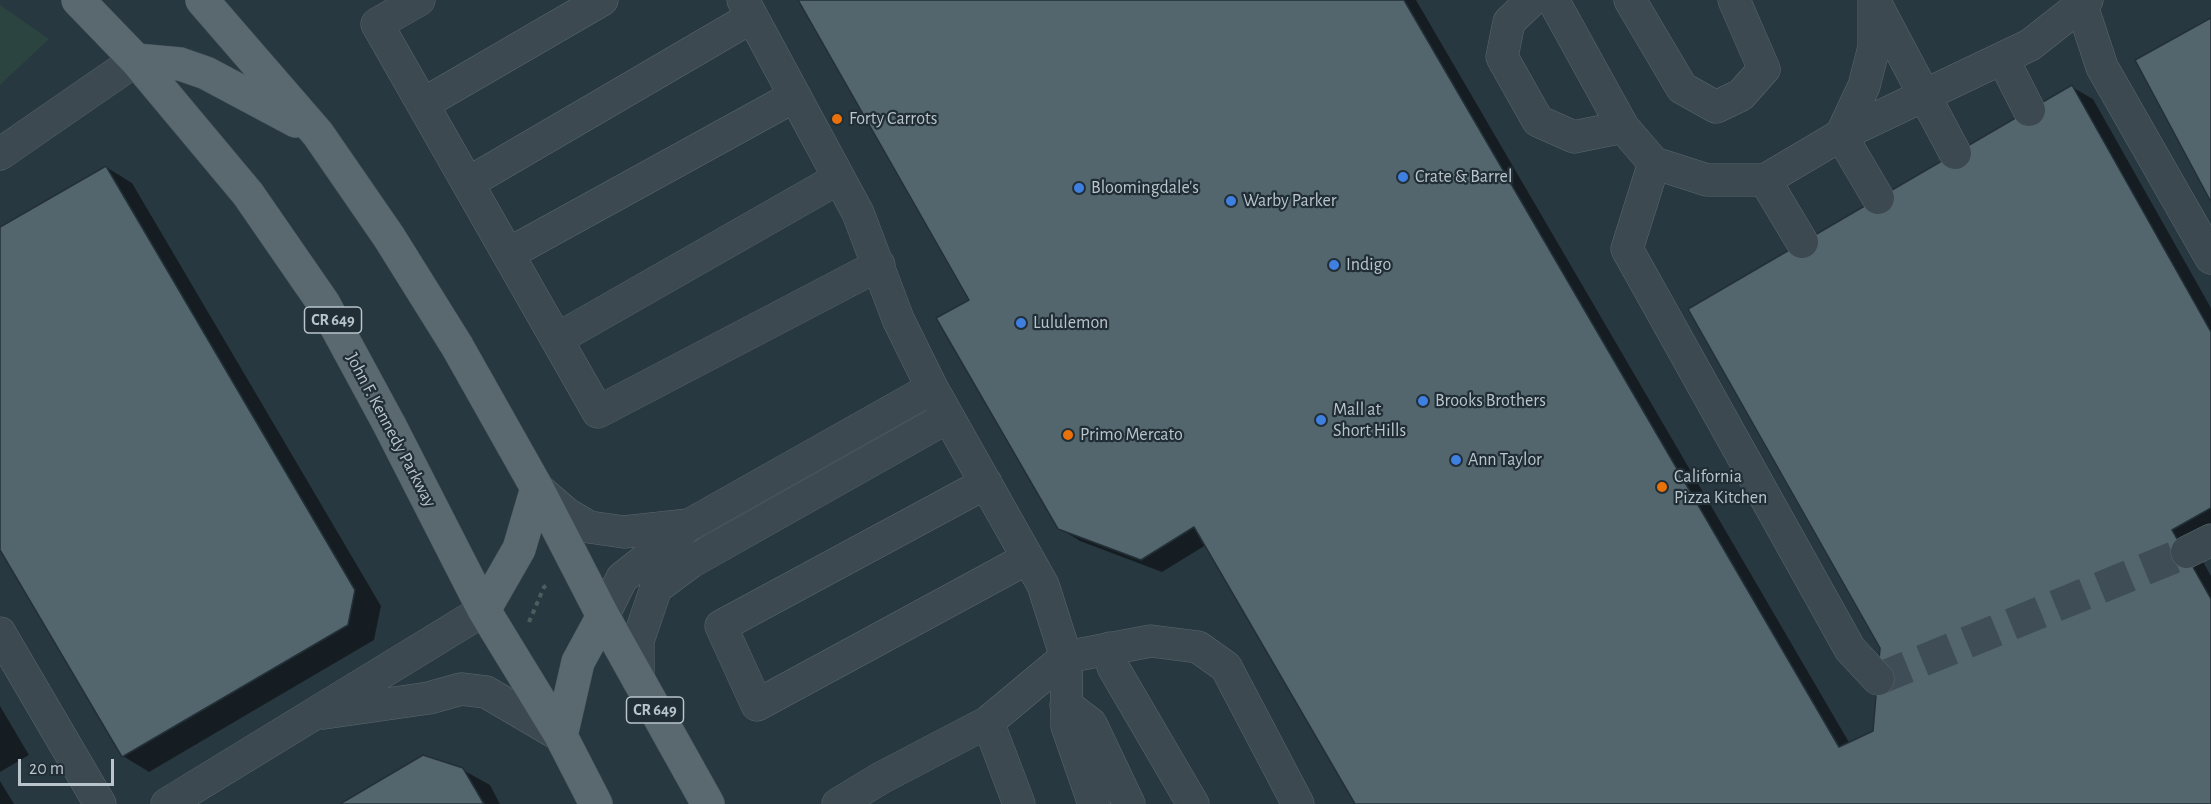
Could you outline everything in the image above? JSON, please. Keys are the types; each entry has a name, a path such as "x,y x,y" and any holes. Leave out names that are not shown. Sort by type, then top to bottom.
{"main road":[{"name":"John F. Kennedy Parkway","path":"78,0 136,60 248,194 324,304 389,424 484,610 561,736 596,804"},
{"name":"CR 649","path":"202,0 318,134 389,237 457,346 537,488 603,616 708,804"},
{"path":"136,60 180,64 206,73 318,134"},
{"path":"484,610 519,549 537,488"},
{"path":"561,736 578,662 603,616"}],"lane":[{"path":"419,0 377,24 598,412 879,265"},
{"path":"423,104 602,0"},
{"path":"1532,0 1509,22 1502,57 1538,121 1574,137 1623,127"},
{"path":"1553,0 1623,127 1654,163 1707,180 1765,180 1841,135 1926,97 2030,45 2084,2 2102,67 2211,258"},
{"path":"1630,0 1682,88 1716,107 1741,95 1764,69 1734,0"},
{"path":"1874,0 1955,153"},
{"path":"1841,135 1863,86 1874,47 1874,0"},
{"path":"468,183 748,9 858,213 898,320 932,388 1043,585 1066,657 1067,726 1094,804"},
{"path":"2003,59 2029,110"},
{"path":"0,154 136,60"},
{"path":"508,254 795,96"},
{"path":"1841,135 1878,198"},
{"path":"1654,163 1627,249 1850,649 1878,679"},
{"path":"557,339 839,178"},
{"path":"1765,180 1802,242"},
{"path":"603,616 622,578 689,525 932,388"},
{"path":"638,680 638,641 656,588 691,562 948,417"},
{"path":"986,483 720,626 757,705 1028,558"},
{"path":"537,488 567,514 590,526 624,532 689,525"},
{"path":"167,804 484,610"},
{"path":"0,633 100,804"},
{"path":"838,804 881,778 988,722 1066,657 1151,641 1198,647 1226,667 1298,804"},
{"path":"1110,648 1113,667 1193,804"},
{"path":"311,715 429,698 461,689 486,692 561,736"},
{"path":"1066,705 1091,724 1129,804"},
{"path":"988,722 1019,804"}],"path":[{"path":"527,627 544,587 552,582"}],"green space":[{"path":"0,5 49,39 0,85"}],"building":[{"name":"Mall at Short Hills","path":"798,0 1404,0 1839,747 1873,731 1880,648 1688,309 2072,85 2211,332 2211,508 2172,530 2211,599 2211,804 1355,804 1194,527 1141,560 1058,529 936,318 969,300"},
{"path":"2211,18 2211,202 2135,60"},
{"path":"106,166 355,590 348,625 122,757 0,550 0,227"},
{"path":"423,755 463,768 484,804 340,804"}],"tunnel":[{"path":"1878,679 2187,552"}],"place":[{"name":"Forty Carrots","path":"837,119"},
{"name":"Crate & Barrel","path":"1403,177"},
{"name":"Bloomingdale's","path":"1079,188"},
{"name":"Warby Parker","path":"1231,201"},
{"name":"Indigo","path":"1334,265"},
{"name":"Lululemon","path":"1021,323"},
{"name":"Brooks Brothers","path":"1423,401"},
{"name":"Mall at Short Hills","path":"1321,420"},
{"name":"Primo Mercato","path":"1068,435"},
{"name":"Ann Taylor","path":"1456,460"},
{"name":"California Pizza Kitchen","path":"1662,487"}]}
